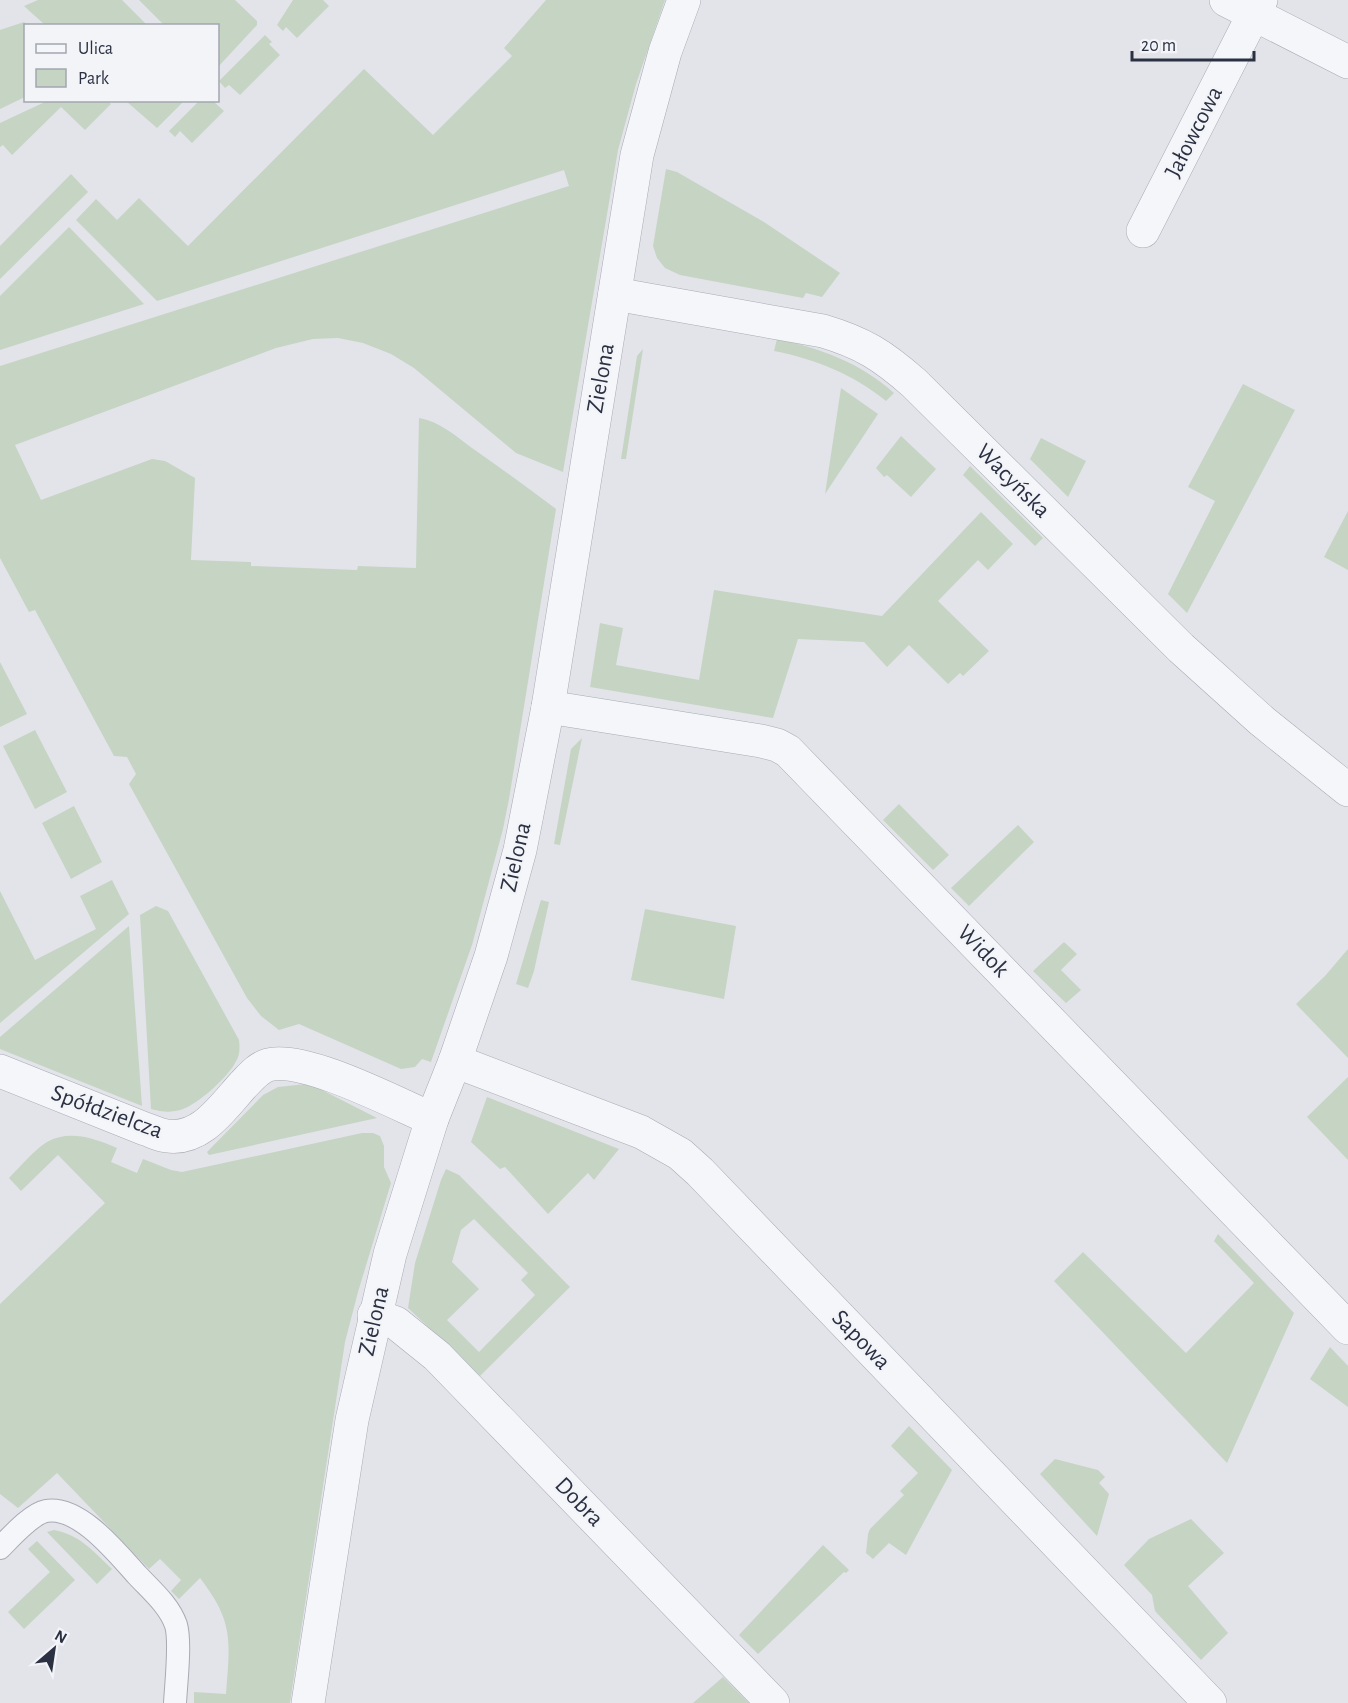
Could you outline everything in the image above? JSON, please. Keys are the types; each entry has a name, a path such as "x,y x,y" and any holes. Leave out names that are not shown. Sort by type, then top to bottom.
{"street":[{"name":"Zielona","path":"308,1703 350,1431 375,1315 393,1244 432,1119 455,1061 491,956 520,850 548,707 637,155 665,52 684,0"},
{"path":"1247,5 1348,62"},
{"name":"Jałowcowa","path":"1143,231 1247,5"},
{"name":"Wacyńska","path":"615,294 823,331 852,340 875,351 914,383 1132,600 1232,695 1348,790"},
{"name":"Widok","path":"548,707 761,741 777,745 788,751 1348,1328"},
{"name":"Sapowa","path":"455,1061 641,1132 680,1154 700,1172 1210,1703"},
{"name":"Spółdzielcza","path":"0,1071 167,1136 198,1131 212,1120 256,1072 268,1065 306,1067 325,1073 432,1119"},
{"name":"Dobra","path":"375,1315 396,1323 437,1356 772,1703"}],"lane":[{"path":"0,1548 35,1515 44,1511 56,1510 73,1517 100,1536 164,1604 176,1625 175,1703"}],"green space":[{"path":"38,0 122,0 146,24 44,24 24,6"},
{"path":"139,0 235,0 257,21 257,25 219,66 219,24 163,24"},
{"path":"293,0 323,0 329,6 297,38 286,27 283,31 277,25"},
{"path":"546,0 665,0 636,84 618,150 563,472 516,453 414,368 391,354 363,343 338,338 313,339 276,348 15,445 41,500 152,459 165,461 195,478 191,560 251,562 251,566 357,570 358,566 416,568 419,418 433,422 447,430 556,509 509,799 472,945 431,1062 422,1059 415,1067 401,1069 299,1024 279,1030 261,1016 247,998 129,784 136,774 127,757 114,756 35,610 29,612 0,558 0,366 569,186 564,170 157,301 76,220 96,199 117,220 139,198 188,246 364,69 433,135 512,56 504,48"},
{"path":"24,22 27,24 24,24 24,97 0,109 0,30"},
{"path":"265,35 272,42 269,44 280,55 240,95 229,85 225,88 219,81"},
{"path":"45,102 109,102 111,104 85,130 61,107 12,155 3,145 0,147 0,123"},
{"path":"127,102 183,102 157,128"},
{"path":"198,102 214,102 224,111 192,143 180,131 175,137 169,131"},
{"path":"666,169 677,172 764,222 840,273 822,297 806,293 803,298 680,275 665,268 657,258 653,246"},
{"path":"71,174 88,192 0,279 0,246"},
{"path":"69,227 144,304 0,350 0,296"},
{"path":"777,339 839,358 868,373 894,393 886,401 847,375 804,358 774,351"},
{"path":"643,349 626,459 621,459 637,356"},
{"path":"1243,384 1295,410 1187,613 1168,594 1215,501 1188,487"},
{"path":"841,388 878,414 825,494"},
{"path":"901,436 936,469 911,497 887,475 884,477 876,468"},
{"path":"1041,438 1086,461 1068,497 1030,459"},
{"path":"970,466 1043,538 1035,546 963,475"},
{"path":"1348,511 1348,570 1324,557"},
{"path":"981,512 1013,544 988,570 978,560 938,601 989,651 963,676 960,673 948,684 909,645 887,667 864,642 798,639 773,718 590,687 600,623 623,628 616,665 699,680 714,590 882,616"},
{"path":"0,662 27,714 0,727"},
{"path":"35,730 67,792 35,809 3,746"},
{"path":"582,738 560,845 554,844 571,749"},
{"path":"899,804 949,855 933,870 883,820"},
{"path":"74,806 102,862 71,879 42,823"},
{"path":"1018,825 1034,842 969,906 951,888"},
{"path":"112,880 129,914 0,1023 0,891 35,960 96,929 80,896"},
{"path":"541,900 549,902 528,988 516,984"},
{"path":"156,906 168,911 239,1040 237,1060 219,1083 190,1106 171,1112 151,1109 140,915"},
{"path":"645,909 736,926 724,999 631,980"},
{"path":"129,926 142,1106 0,1049 0,1037"},
{"path":"1064,942 1077,954 1061,970 1081,990 1066,1003 1033,971"},
{"path":"1348,949 1348,1058 1296,1004 1325,976"},
{"path":"1348,1077 1348,1160 1307,1117"},
{"path":"306,1084 377,1118 209,1155 207,1152 263,1095 278,1087"},
{"path":"487,1097 619,1149 594,1180 588,1173 548,1214 505,1167 500,1169 471,1142"},
{"path":"362,1133 373,1133 380,1136 384,1146 384,1167 391,1183 345,1342 290,1703 194,1703 194,1692 226,1694 228,1660 224,1620 211,1593 200,1578 179,1599 171,1591 181,1580 160,1559 149,1569 57,1473 18,1508 0,1494 0,1304 105,1203 58,1155 21,1191 9,1178 42,1145 65,1136 92,1139 117,1148 111,1162 137,1173 143,1159 182,1172"},
{"path":"446,1169 459,1175 570,1287 480,1376 408,1308 415,1263","holes":["474,1219 528,1273 521,1280 535,1295 479,1352 447,1320 479,1289 452,1262 461,1230"]},
{"path":"1218,1234 1294,1313 1227,1463 1054,1281 1083,1252 1186,1353 1254,1283 1214,1241"},
{"path":"1330,1347 1348,1366 1348,1407 1310,1379"},
{"path":"909,1426 952,1470 906,1555 889,1543 873,1559 866,1553 870,1529 904,1495 900,1491 918,1473 891,1446"},
{"path":"1055,1459 1098,1470 1105,1477 1099,1483 1109,1494 1097,1536 1040,1474"},
{"path":"1191,1519 1224,1553 1188,1586 1228,1633 1201,1660 1155,1611 1152,1595 1124,1565 1149,1539"},
{"path":"54,1530 79,1540 112,1569 97,1584 47,1532"},
{"path":"37,1541 75,1580 24,1629 8,1612 50,1572 28,1549"},
{"path":"823,1545 849,1570 844,1572 758,1654 739,1635"},
{"path":"723,1677 749,1703 693,1703"}]}
